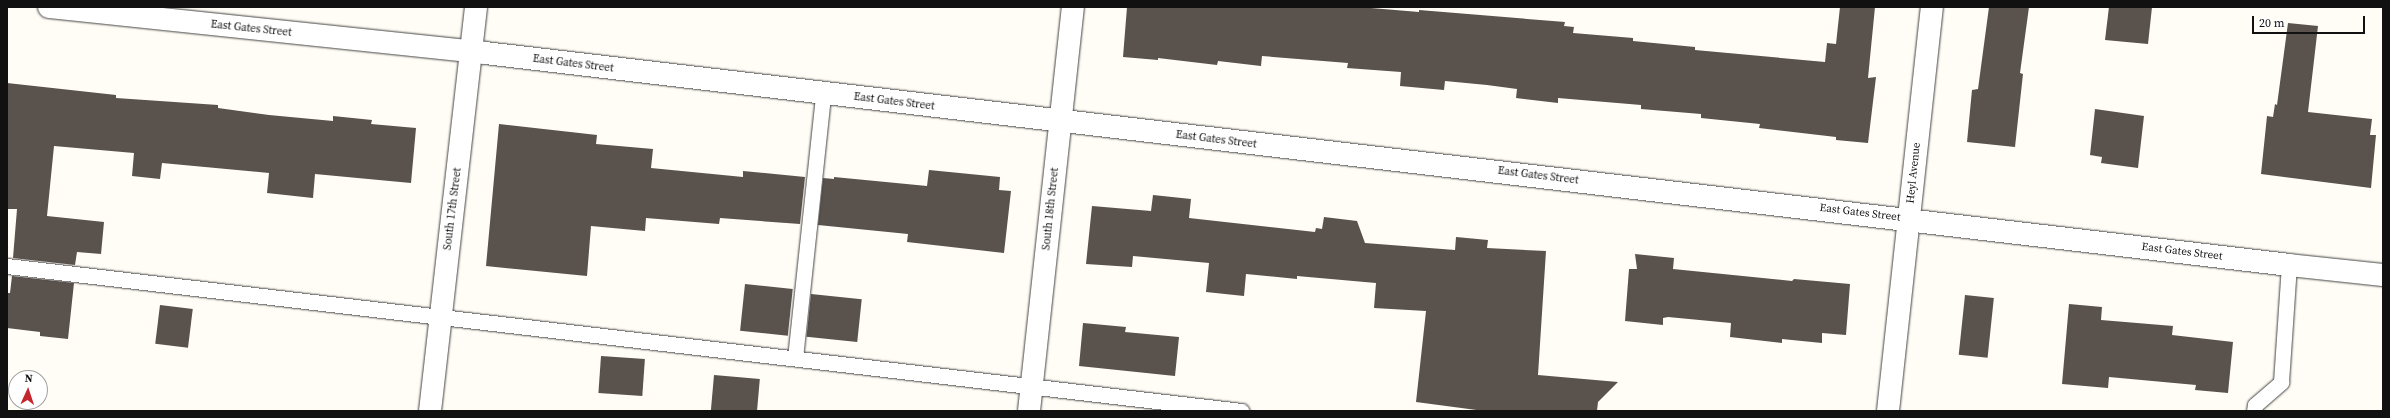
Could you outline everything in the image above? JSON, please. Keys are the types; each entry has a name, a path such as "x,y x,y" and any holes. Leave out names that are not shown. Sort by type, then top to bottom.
{"street":[{"name":"East Gates Street","path":"49,7 471,53 1909,219 2289,265 2383,274"},
{"name":"South 17th Street","path":"430,411 476,7"},
{"name":"South 18th Street","path":"1029,411 1073,7"},
{"name":"Heyl Avenue","path":"1888,411 1932,7"}],"lane":[{"path":"795,358 823,94"},
{"path":"2254,411 2255,405 2281,382 2289,265"},
{"path":"7,266 1242,411"}],"building":[{"path":"1127,7 1359,7 1419,12 1419,10 1565,22 1564,26 1574,27 1573,33 1633,38 1633,41 1695,47 1695,50 1825,62 1827,43 1836,44 1840,7 1875,7 1868,78 1876,77 1868,143 1836,140 1836,137 1759,128 1760,124 1701,118 1701,114 1641,109 1641,105 1558,98 1558,103 1516,98 1517,89 1487,85 1445,81 1444,90 1400,86 1401,72 1347,68 1348,63 1262,56 1261,66 1218,61 1217,65 1158,58 1158,60 1123,57"},
{"path":"1989,7 2029,7 2020,73 2023,74 2015,147 1967,142 1972,90 1978,89"},
{"path":"2109,7 2152,7 2148,44 2105,40"},
{"path":"2288,23 2318,26 2308,112 2372,119 2370,135 2376,135 2371,188 2261,174 2267,116 2273,117 2275,104 2277,105"},
{"path":"7,83 116,95 116,98 218,105 218,108 269,115 333,121 333,116 372,120 371,124 416,128 411,183 315,174 313,198 267,193 269,173 162,163 160,179 132,176 134,153 54,146 47,216 104,222 101,254 77,252 75,265 13,258 17,209 7,209"},
{"path":"2095,109 2144,116 2138,168 2101,163 2102,157 2090,155"},
{"path":"499,124 597,135 596,144 653,149 651,168 743,177 743,171 805,177 800,224 720,218 719,224 646,218 645,231 591,226 587,276 486,266"},
{"path":"929,170 1000,177 999,190 1011,191 1004,253 907,242 908,234 818,225 823,178 834,179 834,177 927,186"},
{"path":"1153,195 1191,199 1189,218 1315,232 1316,228 1322,229 1324,217 1357,221 1365,243 1455,250 1456,237 1488,240 1487,248 1546,251 1538,375 1618,382 1598,402 1597,411 1484,411 1416,402 1426,311 1374,308 1376,283 1297,276 1297,279 1246,274 1244,296 1206,292 1209,263 1133,256 1132,267 1086,264 1092,206 1151,211"},
{"path":"1635,254 1674,258 1673,269 1792,281 1794,279 1850,284 1846,335 1822,333 1822,343 1782,339 1782,343 1730,337 1731,323 1668,317 1663,318 1663,325 1625,321 1629,269 1637,269"},
{"path":"12,276 74,283 68,339 40,336 40,332 7,328 7,293 10,293"},
{"path":"745,284 793,289 788,336 740,331"},
{"path":"811,294 862,299 857,342 807,337"},
{"path":"1965,295 1994,298 1988,358 1959,355"},
{"path":"2069,304 2102,307 2101,320 2173,326 2172,335 2233,342 2228,393 2195,390 2196,385 2109,377 2108,388 2062,384"},
{"path":"160,305 193,309 188,348 155,344"},
{"path":"1083,323 1126,327 1125,332 1179,337 1175,376 1079,366"},
{"path":"601,356 645,359 642,396 598,393"},
{"path":"714,375 760,379 757,411 711,411"}]}
